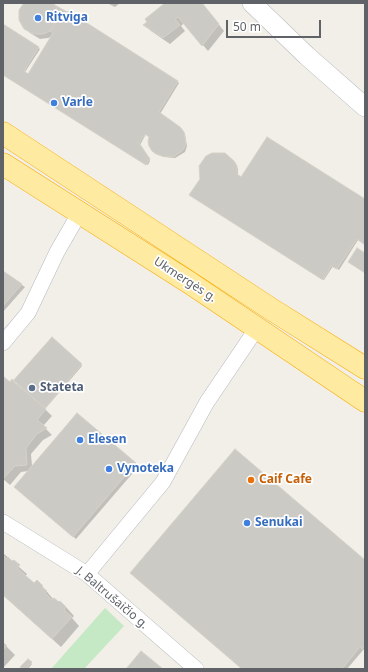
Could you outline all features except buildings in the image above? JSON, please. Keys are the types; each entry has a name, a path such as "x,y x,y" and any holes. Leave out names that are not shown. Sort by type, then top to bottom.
{"highway":[{"name":"Ukmergės g.","path":"3,134 271,309 365,368"},
{"name":"Ukmergės g.","path":"3,164 190,283 365,401"},
{"path":"257,328 271,309"}],"street":[{"path":"252,3 307,56 365,107"},
{"path":"3,343 28,313 57,252 80,212"},
{"path":"87,574 163,482 207,402 257,328"},
{"name":"J. Baltrušaičio g.","path":"3,522 87,574 196,669"}],"green space":[{"path":"105,608 124,626 84,669 51,669"}],"place":[{"name":"Ritviga","path":"38,18"},
{"name":"Varle","path":"54,103"},
{"name":"Stateta","path":"32,388"},
{"name":"Elesen","path":"80,440"},
{"name":"Vynoteka","path":"109,469"},
{"name":"Caif Cafe","path":"251,480"},
{"name":"Senukai","path":"247,523"}]}
